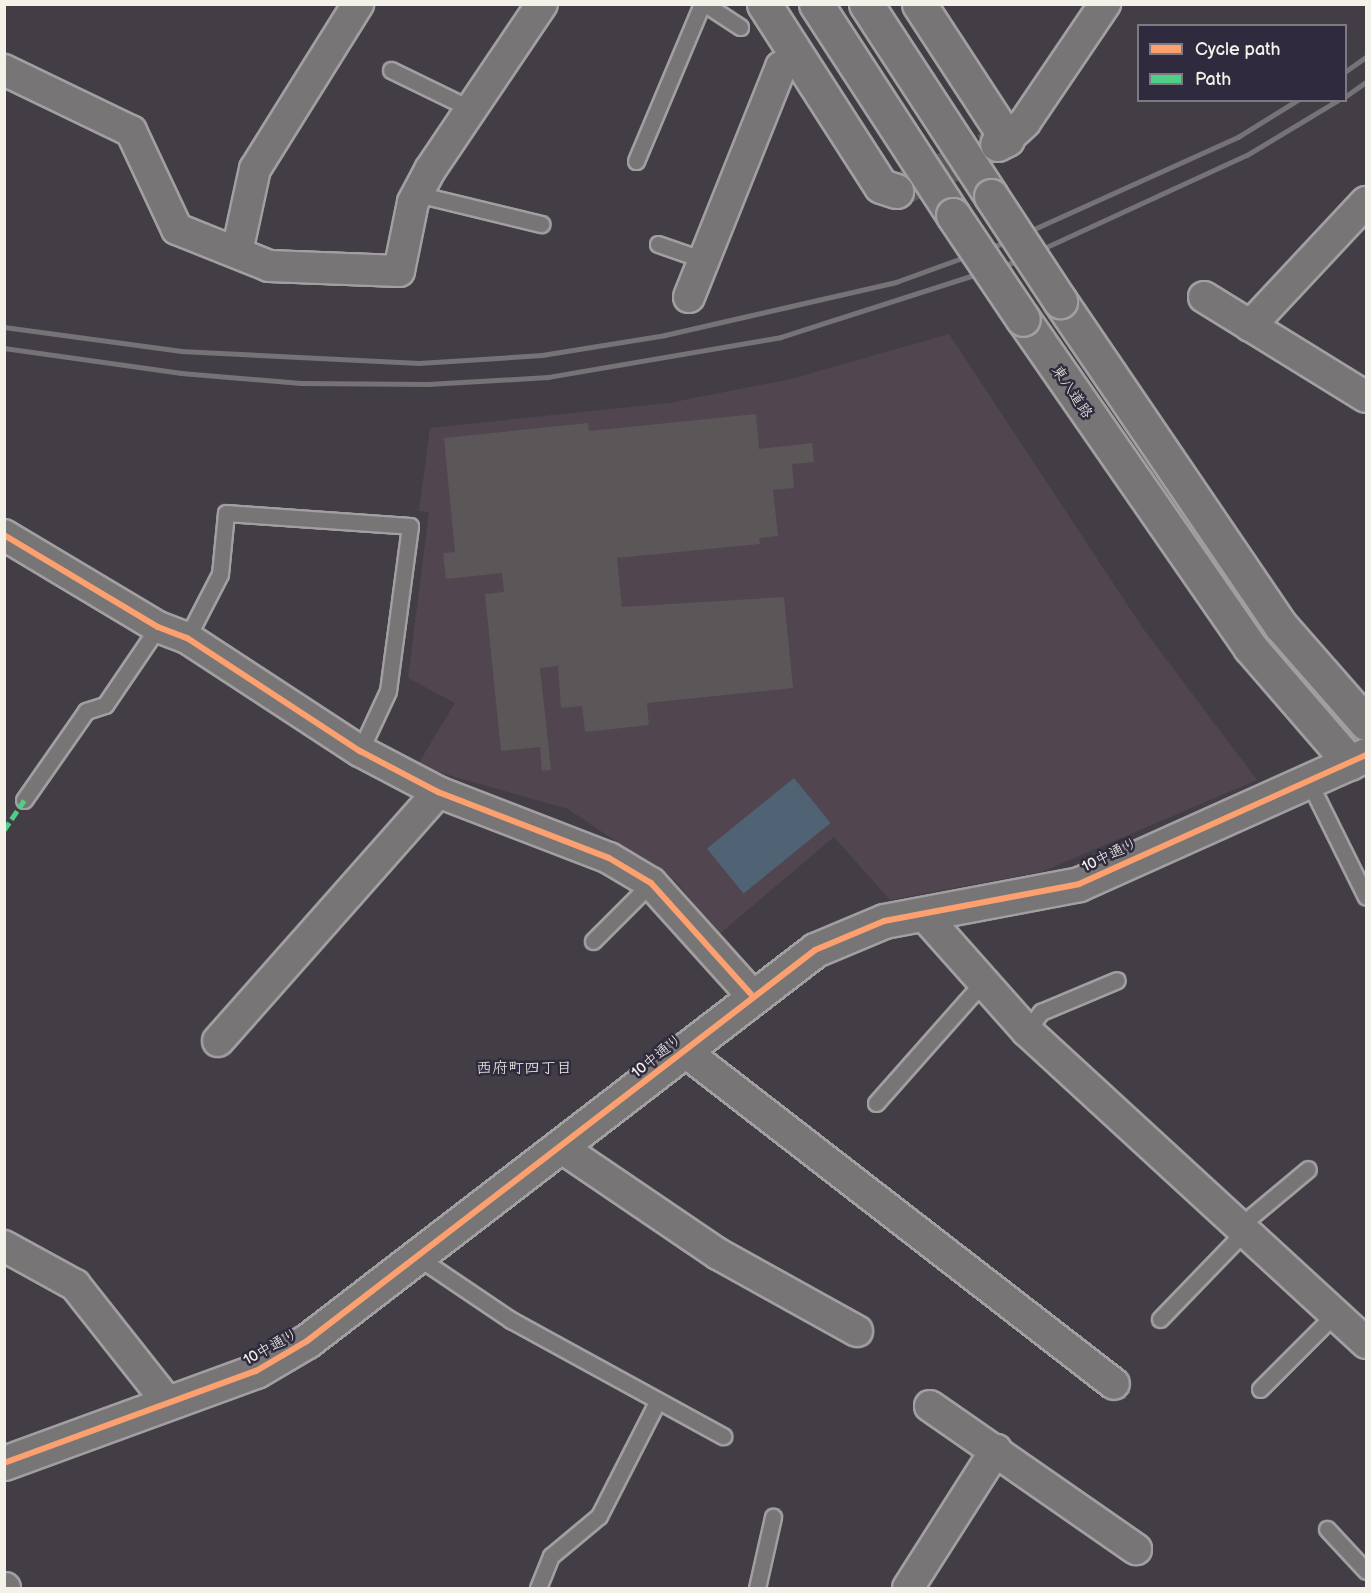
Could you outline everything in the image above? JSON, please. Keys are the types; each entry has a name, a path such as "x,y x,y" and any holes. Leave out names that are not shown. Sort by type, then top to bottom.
{"main road":[{"path":"764,4 880,186 896,191"},
{"name":"東八道路","path":"816,4 1023,319 1250,647 1358,759"},
{"path":"866,4 1060,301 1281,626 1366,723"},
{"path":"919,4 1002,142"},
{"name":"10中通り","path":"8,1454 169,1404 256,1371 307,1341 416,1256 562,1148 751,994 852,931 923,914 1079,884 1358,759"}],"street":[{"path":"237,252 255,169 358,4"},
{"path":"4,70 131,131 177,229 269,266 399,271 417,194 542,4"},
{"path":"1002,142 1025,122 1105,4"},
{"path":"689,297 781,67 798,56"},
{"path":"1250,326 1366,202"},
{"path":"1204,297 1366,398"},
{"path":"4,535 158,627 187,638 360,751 438,792 609,858 651,883 751,994"},
{"path":"218,1041 438,792"},
{"path":"923,914 1027,1030 1244,1227 1366,1343"},
{"path":"683,1050 1114,1384"},
{"path":"562,1148 718,1254 857,1331"},
{"path":"4,1246 75,1285 169,1404"},
{"path":"930,1406 1136,1549"},
{"path":"908,1588 996,1450"}],"lane":[{"path":"636,161 704,4 740,27"},
{"path":"391,70 471,109"},
{"path":"417,194 541,224"},
{"path":"658,244 704,260"},
{"path":"187,638 219,574 226,513 410,526 388,691 360,751"},
{"path":"24,800 86,711 105,705 158,627"},
{"path":"1309,782 1366,897"},
{"path":"593,941 651,883"},
{"path":"1027,1030 1041,1012 1117,980"},
{"path":"876,1103 983,982"},
{"path":"1160,1319 1244,1227 1308,1169"},
{"path":"416,1256 511,1320 657,1402 723,1436"},
{"path":"1260,1389 1334,1314"},
{"path":"538,1588 551,1556 598,1516 657,1402"},
{"path":"757,1588 773,1517"},
{"path":"1327,1529 1366,1571"}],"shaded area":[{"path":"949,334 1142,627 1257,780 1041,872 890,900 834,837 718,935 677,882 568,809 417,766 455,703 408,678 429,512 419,511 430,428 669,403 791,379"}],"water":[{"path":"794,778 831,823 743,894 707,848"}],"building":[{"path":"756,414 759,449 812,443 814,462 792,464 794,488 773,490 778,536 759,538 760,544 617,558 622,607 784,597 793,688 647,703 649,725 585,732 582,706 561,708 558,666 540,668 551,770 542,771 540,747 501,751 485,594 504,592 502,573 446,579 443,553 455,552 444,438 588,423 589,431"}],"tunnel":[{"path":"896,191 992,146"}],"railway":[{"path":"1347,70 1366,57"},
{"path":"1347,95 1366,82"},
{"path":"4,327 181,351 419,363 542,355 665,335 896,282 1003,243 1238,137 1295,102"},
{"path":"4,348 181,373 301,383 428,384 548,377 781,337 1014,262 1247,155 1335,102"}],"marked path":[{"path":"4,830 24,800"}],"cycle path":[{"path":"4,535 158,627 187,638 360,751 438,792 609,858 651,883 751,994"},
{"path":"4,1463 256,1371 307,1341 815,950 884,921 1079,884 1366,755"}],"district":[{"name":"西府町四丁目","path":"524,1069"}]}
